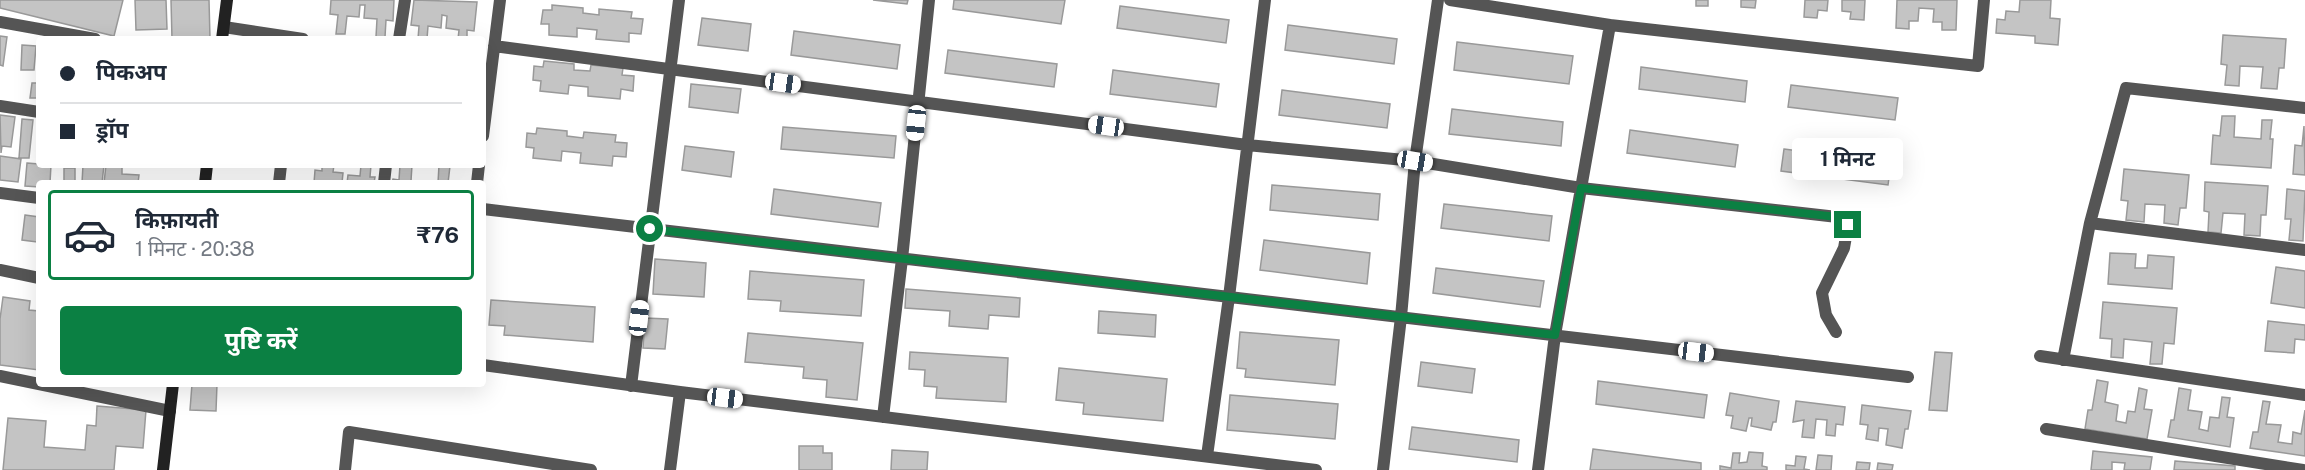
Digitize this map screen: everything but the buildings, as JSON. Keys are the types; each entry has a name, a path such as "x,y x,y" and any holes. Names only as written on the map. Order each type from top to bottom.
{"main road":[{"path":"223,33 227,0"},
{"path":"163,470 173,387"}],"street":[{"path":"399,36 405,0"},
{"path":"486,84 487,67 494,46 500,0"},
{"path":"631,386 679,0"},
{"path":"883,417 929,0"},
{"path":"1207,456 1265,0"},
{"path":"1383,470 1401,317 1415,161 1438,0"},
{"path":"1450,0 1610,25 1978,66 1984,0"},
{"path":"0,22 78,36"},
{"path":"1538,470 1555,335 1610,25"},
{"path":"223,33 263,36"},
{"path":"494,46 1247,145 1415,161 1581,188 1846,218 1848,225 1844,248 1822,293 1826,315 1836,332"},
{"path":"2063,360 2091,224 2126,88 2305,108"},
{"path":"0,106 36,112"},
{"path":"0,193 36,198"},
{"path":"486,209 1908,377"},
{"path":"2091,224 2305,250"},
{"path":"0,270 36,277"},
{"path":"2040,356 2305,395"},
{"path":"486,365 631,386 1316,470"},
{"path":"0,376 36,383"},
{"path":"53,387 170,411"},
{"path":"670,470 680,392"},
{"path":"2046,429 2303,470"},
{"path":"345,470 349,432 591,470"}],"route":[{"path":"650,229 1555,335 1581,188 1846,218 1848,225"}]}
